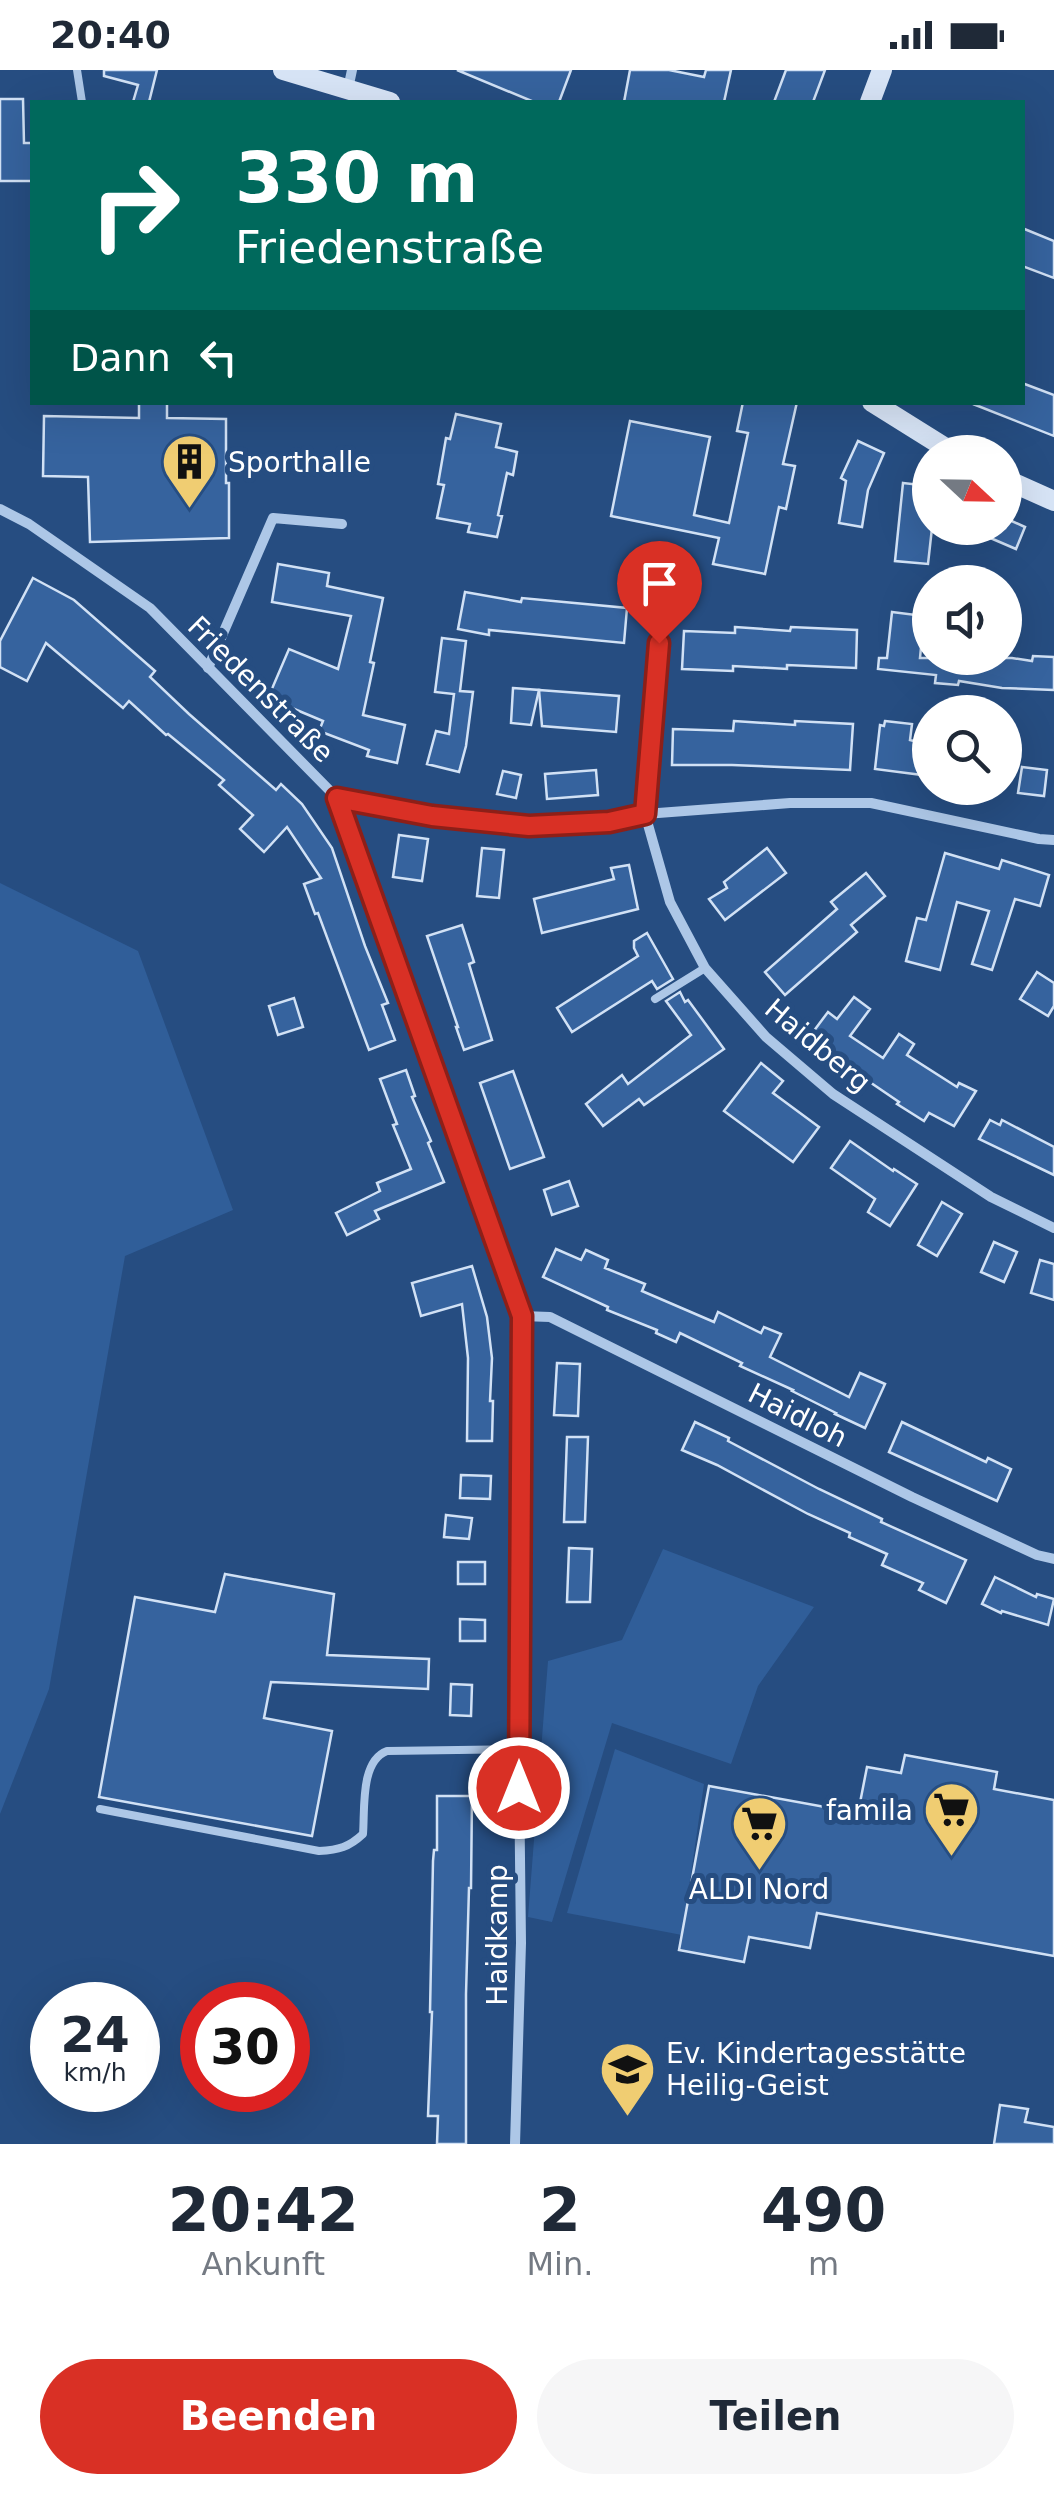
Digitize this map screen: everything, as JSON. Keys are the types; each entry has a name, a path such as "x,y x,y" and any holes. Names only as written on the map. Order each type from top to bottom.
{"main road":[{"path":"283,70 350,80 386,100"},
{"path":"871,100 882,70"},
{"path":"877,405 925,435"},
{"path":"1022,487 1054,502"}],"street":[{"name":"Friedenstraße","path":"0,509 29,524 150,608 337,798 432,816 529,826 609,822 645,814 790,803 871,803 1054,840"},
{"path":"208,668 273,518 342,524"},
{"path":"645,814 659,643"},
{"name":"Haidkamp","path":"337,798 522,1316 520,1943 515,2144"},
{"name":"Haidberg","path":"645,814 670,902 705,968 766,1037 833,1094 991,1197 1054,1228"},
{"name":"Haidloh","path":"522,1316 550,1317 912,1497 1037,1555 1054,1559"}],"lane":[{"path":"78,70 82,100"},
{"path":"655,998 705,968"},
{"path":"100,1809 319,1851 333,1850 350,1846 364,1834 368,1776 380,1753 519,1749"}],"shaded area":[{"path":"0,883 138,951 233,1210 125,1256 49,1689 0,1814"},
{"path":"663,1549 814,1607 758,1686 731,1764 612,1723 552,1922 528,1917 548,1661 622,1640"},
{"path":"615,1749 704,1784 682,1935 567,1913"}],"building":[{"path":"104,70 157,70 150,100 134,100 138,85 104,76"},
{"path":"457,70 571,70 560,100 529,100"},
{"path":"630,70 669,70 704,77 706,70 731,70 724,100 624,100"},
{"path":"786,70 825,70 814,100 775,100"},
{"path":"0,99 23,99 24,143 30,143 30,181 0,181"},
{"path":"1025,229 1054,241 1054,278 1025,267"},
{"path":"1025,384 1054,395 1054,436 976,405 1025,405"},
{"path":"139,405 167,405 167,418 226,419 229,538 90,542 88,477 43,476 44,416 139,418"},
{"path":"742,405 796,405 783,464 795,466 786,509 779,507 765,574 713,564 719,538 611,516 630,421 710,437 694,515 729,523 748,433 737,431"},
{"path":"456,414 501,424 496,447 517,452 513,475 507,473 497,537 468,532 470,524 437,518 444,485 438,484 446,438 450,439"},
{"path":"858,441 884,453 868,490 862,527 839,523 846,481 841,478"},
{"path":"903,483 912,484 912,545 930,545 928,564 895,561"},
{"path":"278,564 329,573 327,586 383,598 363,715 405,725 397,763 367,756 369,750 319,731 323,721 268,698 289,649 338,669 351,616 272,602"},
{"path":"33,578 74,600 155,671 150,677 189,714 276,790 281,784 302,804 332,848 388,1003 382,1005 395,1040 369,1050 304,884 321,878 287,827 264,852 240,829 253,815 219,785 224,780 129,701 123,708 46,643 27,681 0,667 0,641"},
{"path":"465,592 521,602 522,598 627,608 624,643 489,630 489,635 458,629"},
{"path":"892,612 912,614 912,673 878,669 879,658 887,658"},
{"path":"735,627 857,630 856,668 787,665 787,669 682,669 684,631 735,633"},
{"path":"442,638 466,641 460,691 473,692 459,772 427,764 436,731 449,734 454,694 435,692"},
{"path":"1054,657 1054,690 959,681 958,685 935,683 936,675 1022,675 1022,660"},
{"path":"513,688 539,690 531,725 511,723"},
{"path":"539,690 619,696 616,732 542,726"},
{"path":"734,721 853,724 850,770 672,765 673,729 733,731"},
{"path":"885,721 912,724 912,774 875,769 880,725 884,726"},
{"path":"1022,767 1047,770 1044,796 1022,793"},
{"path":"596,770 598,795 547,799 545,774"},
{"path":"503,771 521,775 516,798 497,794"},
{"path":"399,835 428,839 422,881 393,877"},
{"path":"482,848 504,850 499,898 477,896"},
{"path":"767,848 786,873 725,920 709,899 727,888 724,882"},
{"path":"945,853 999,869 1002,860 1049,875 1040,906 1015,899 992,970 972,964 989,911 957,902 940,970 906,961 917,918 926,920"},
{"path":"629,865 638,909 542,933 534,899 614,879 611,868"},
{"path":"866,873 885,896 851,925 857,932 785,995 765,972 837,909 831,902"},
{"path":"462,925 474,962 469,964 492,1040 464,1050 427,936"},
{"path":"647,933 673,979 657,989 652,981 572,1032 557,1008 638,956 634,941"},
{"path":"1037,972 1054,983 1054,1006 1048,1016 1020,999"},
{"path":"680,992 724,1049 644,1105 639,1099 603,1126 586,1104 622,1075 628,1084 691,1035 666,1001"},
{"path":"854,997 870,1009 850,1036 883,1058 899,1034 914,1044 907,1055 957,1087 959,1083 976,1091 954,1126 929,1113 924,1121 810,1036 828,1012 837,1019"},
{"path":"294,998 303,1027 278,1035 269,1006"},
{"path":"761,1063 783,1081 773,1093 819,1127 793,1162 724,1111"},
{"path":"406,1070 444,1182 375,1211 379,1219 347,1235 336,1213 380,1191 377,1183 411,1169 380,1079"},
{"path":"513,1071 544,1157 510,1169 480,1083"},
{"path":"990,1120 1000,1125 1002,1120 1054,1147 1054,1175 979,1139"},
{"path":"850,1141 917,1184 890,1226 868,1212 875,1199 831,1168"},
{"path":"569,1181 578,1206 552,1215 544,1190"},
{"path":"942,1202 962,1214 937,1256 918,1245"},
{"path":"994,1242 1017,1252 1004,1282 981,1272"},
{"path":"556,1249 581,1260 586,1250 608,1260 605,1268 645,1284 642,1291 714,1322 718,1312 761,1333 764,1327 781,1334 770,1357 849,1397 860,1373 885,1384 865,1428 680,1333 676,1342 543,1277"},
{"path":"1040,1260 1054,1264 1054,1300 1031,1293"},
{"path":"472,1266 487,1317 492,1358 492,1441 467,1441 468,1358 462,1304 421,1316 412,1283"},
{"path":"557,1363 580,1364 578,1416 554,1415"},
{"path":"695,1422 882,1519 881,1522 966,1560 946,1603 919,1590 923,1583 882,1565 887,1554 682,1450"},
{"path":"902,1422 986,1462 988,1458 1011,1469 997,1501 889,1452"},
{"path":"567,1437 588,1437 585,1522 564,1522"},
{"path":"461,1475 491,1476 490,1499 460,1498"},
{"path":"446,1515 472,1518 469,1539 444,1537"},
{"path":"569,1548 592,1549 590,1602 567,1602"},
{"path":"458,1562 485,1562 485,1584 458,1584"},
{"path":"225,1574 334,1594 327,1655 429,1659 428,1689 271,1682 264,1718 332,1731 312,1836 99,1797 135,1597 215,1612"},
{"path":"995,1577 1036,1597 1037,1594 1054,1599 1048,1625 982,1604"},
{"path":"460,1619 485,1620 485,1641 460,1641"},
{"path":"451,1684 472,1685 471,1716 450,1715"},
{"path":"905,1755 997,1772 994,1789 1054,1800 1054,1956 817,1913 810,1948 749,1937 744,1962 679,1950 709,1786 858,1813 867,1767 901,1773"},
{"path":"437,1796 472,1796 466,2144 437,2144 438,2116 428,2116"},
{"path":"1000,2105 1028,2109 1025,2122 1054,2127 1054,2144 994,2144"}],"place":[{"name":"Sporthalle","path":"189,511"},
{"name":"famila","path":"952,1859"},
{"name":"ALDI Nord","path":"759,1872"},
{"name":"Ev. Kindertagesstätte Heilig-Geist","path":"627,2118"}],"route":[{"path":"519,1788 522,1316 337,798 432,816 529,826 609,822 645,814 659,643"}]}
